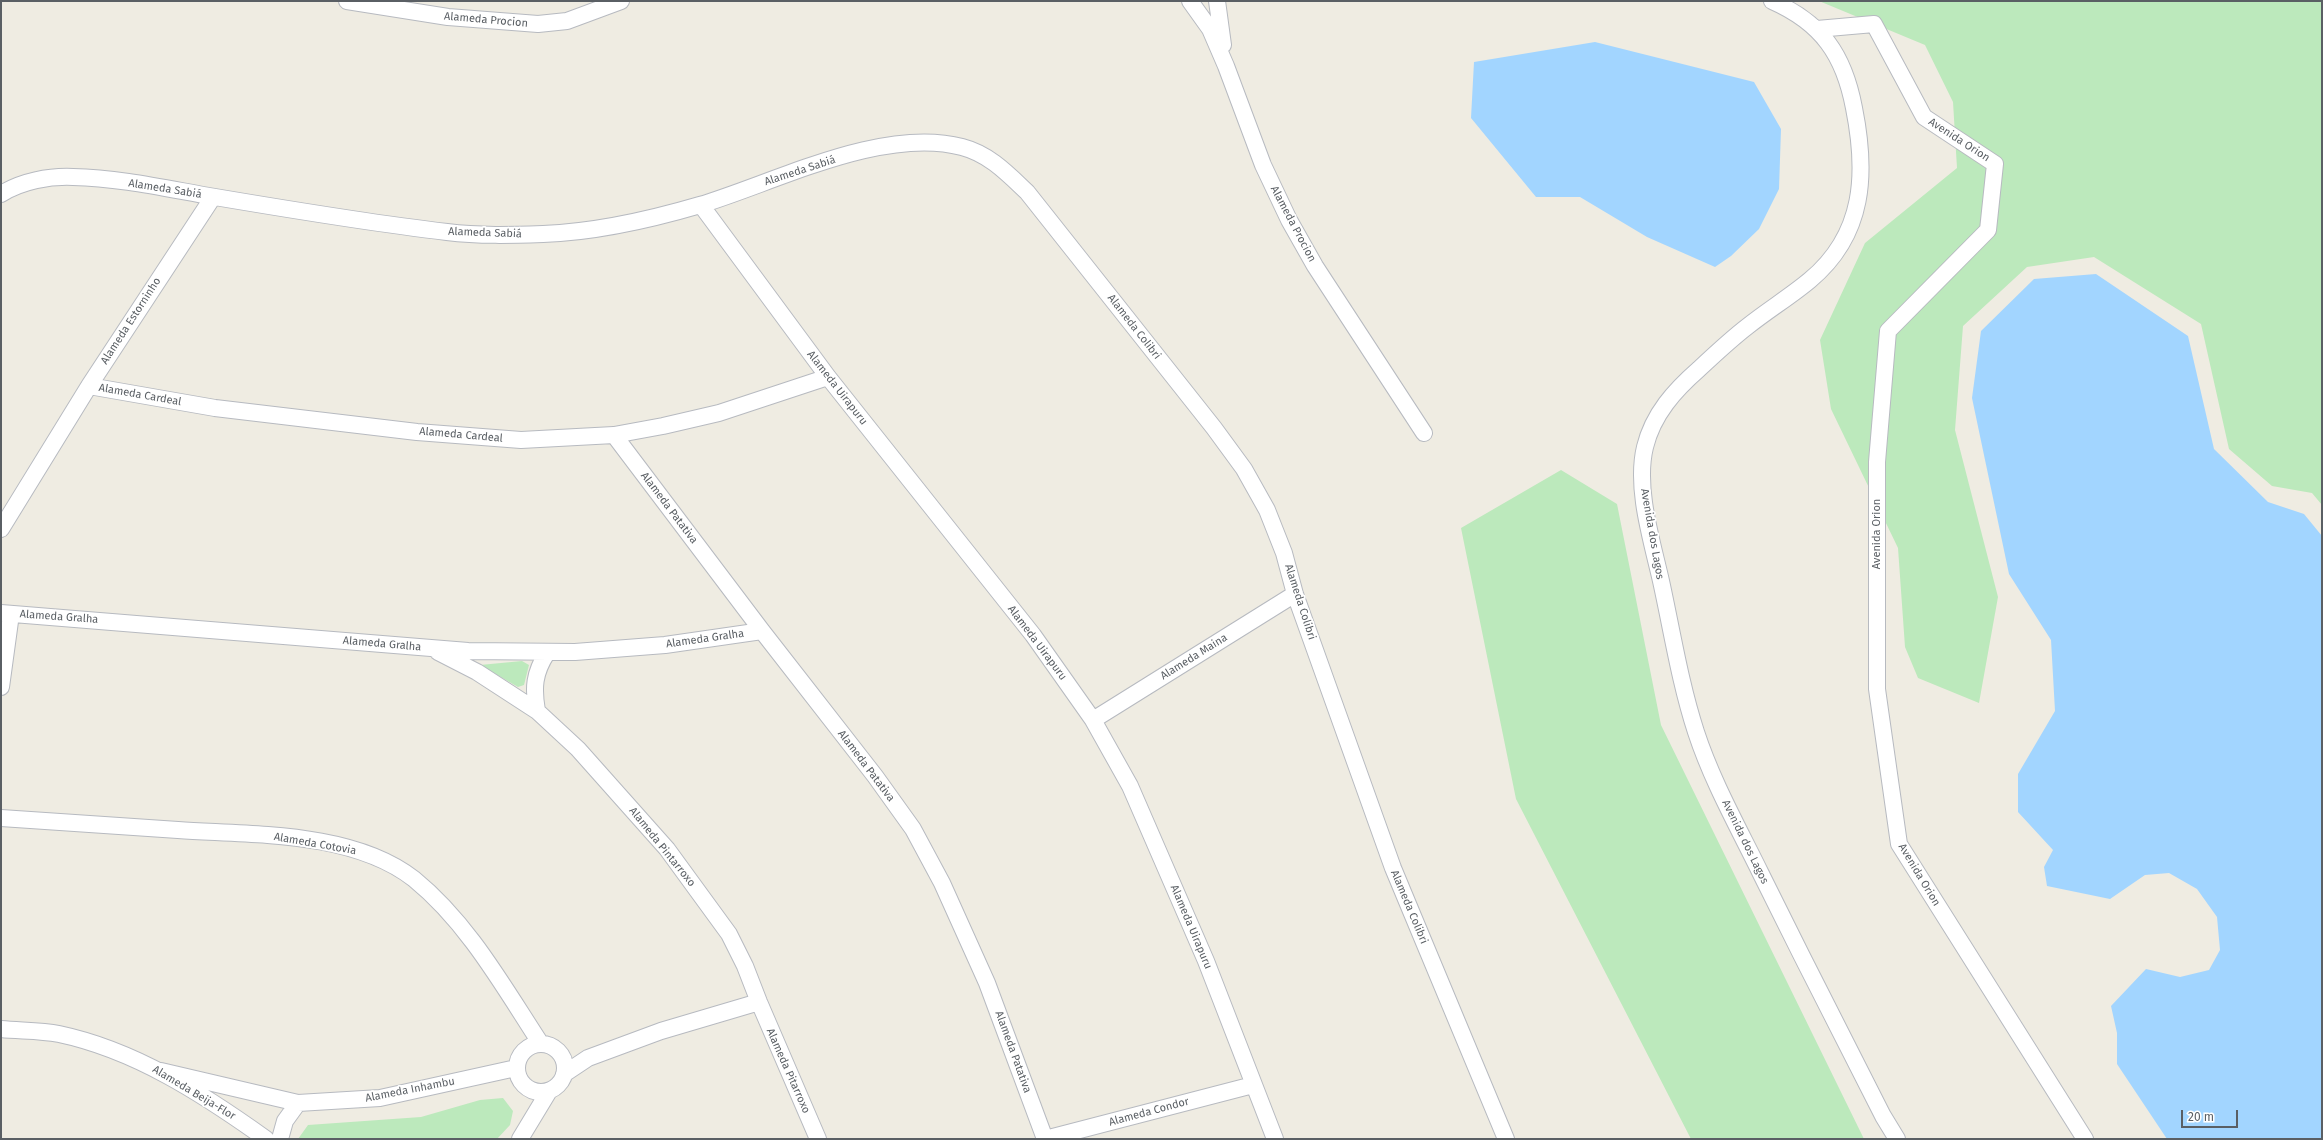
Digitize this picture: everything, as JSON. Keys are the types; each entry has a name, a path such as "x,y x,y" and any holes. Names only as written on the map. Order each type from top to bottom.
{"street":[{"name":"Alameda Procion","path":"347,1 448,17 538,24 567,21 621,1"},
{"name":"Alameda Procion","path":"1190,1 1210,29 1226,66 1263,165 1289,220 1315,266 1424,433"},
{"path":"1217,1 1226,66"},
{"name":"Avenida dos Lagos","path":"1772,1 1789,8 1818,29 1837,54 1849,83 1855,113 1862,168 1856,211 1848,234 1836,254 1811,279 1745,327 1672,393 1655,421 1645,446 1642,477 1648,524 1679,669 1696,733 1720,790 1777,908 1896,1139"},
{"name":"Avenida Orion","path":"1818,29 1874,24 1924,117 1996,164 1988,230 1888,331 1877,462 1877,689 1899,844 2085,1139"},
{"name":"Alameda Sabiá","path":"1,194 9,189 42,178 72,177 147,184 213,197 449,233 519,235 580,233 634,222 701,205 830,160 886,146 928,142 963,147"},
{"name":"Alameda Colibri","path":"963,147 996,162 1027,192 1214,428 1244,469 1267,510 1284,553 1295,594 1393,868 1506,1139"},
{"name":"Alameda Estorninho","path":"1,529 89,386 213,197"},
{"name":"Alameda Uirapuru","path":"701,205 828,377 1033,635 1094,720 1130,786 1206,961 1275,1139"},
{"name":"Alameda Cardeal","path":"89,386 215,408 417,432 521,440 614,435 719,413 828,377"},
{"name":"Alameda Patativa","path":"614,435 762,631 875,776 913,829 942,882 988,983 1045,1139"},
{"name":"Alameda Maina","path":"1094,720 1295,594"},
{"path":"1,687 6,613"},
{"name":"Alameda Gralha","path":"6,613 468,651 547,653 665,645 762,631"},
{"name":"Alameda Pintarroxo","path":"431,648 477,672 537,711 578,749 667,850 729,934 745,966 759,1002"},
{"path":"537,711 534,690 535,679 538,666 547,653"},
{"name":"Alameda Cotovia","path":"1,818 284,837 340,846 368,854 393,865 413,879 445,909 484,955 541,1044"},
{"path":"520,1139 549,1091 556,1087 564,1074 588,1058 661,1030 759,1002"},
{"name":"Alameda Pitarroxo","path":"759,1002 818,1139"},
{"name":"Alameda Beija-Flor","path":"1,1030 58,1033 102,1046 161,1071 231,1114 266,1139"},
{"path":"549,1091 534,1091 527,1088 518,1076 516,1068 521,1054 527,1048 541,1044 554,1048 560,1053 564,1060 564,1074"},
{"name":"Alameda Inhambu","path":"161,1071 298,1103 380,1098 516,1068"},
{"name":"Alameda Condor","path":"1045,1139 1254,1085"},
{"path":"280,1139 285,1121 298,1103"}],"green space":[{"path":"1819,1 2322,1 2322,505 2312,493 2272,486 2229,449 2201,324 2094,257 2027,267 1963,326 1955,430 1998,597 1979,703 1918,678 1905,647 1898,548 1831,409 1820,340 1865,243 1957,168 1953,102 1925,45"},
{"path":"1561,470 1617,504 1661,725 1864,1139 1691,1139 1516,799 1461,528"},
{"path":"522,661 529,665 524,685 518,687 480,665"},
{"path":"503,1098 513,1111 510,1125 497,1139 298,1139 308,1125 421,1117 480,1100"}],"water":[{"path":"1595,42 1754,82 1781,129 1779,189 1759,229 1731,256 1715,267 1647,237 1580,197 1536,197 1471,118 1474,62"},
{"path":"2096,274 2188,336 2214,449 2268,502 2304,514 2322,536 2322,1139 2167,1139 2117,1064 2117,1033 2111,1006 2146,969 2180,977 2209,970 2220,950 2217,917 2197,889 2169,873 2145,875 2110,899 2047,886 2044,867 2053,850 2018,812 2018,774 2055,711 2051,640 2009,574 1972,398 1981,331 2034,279"}]}
